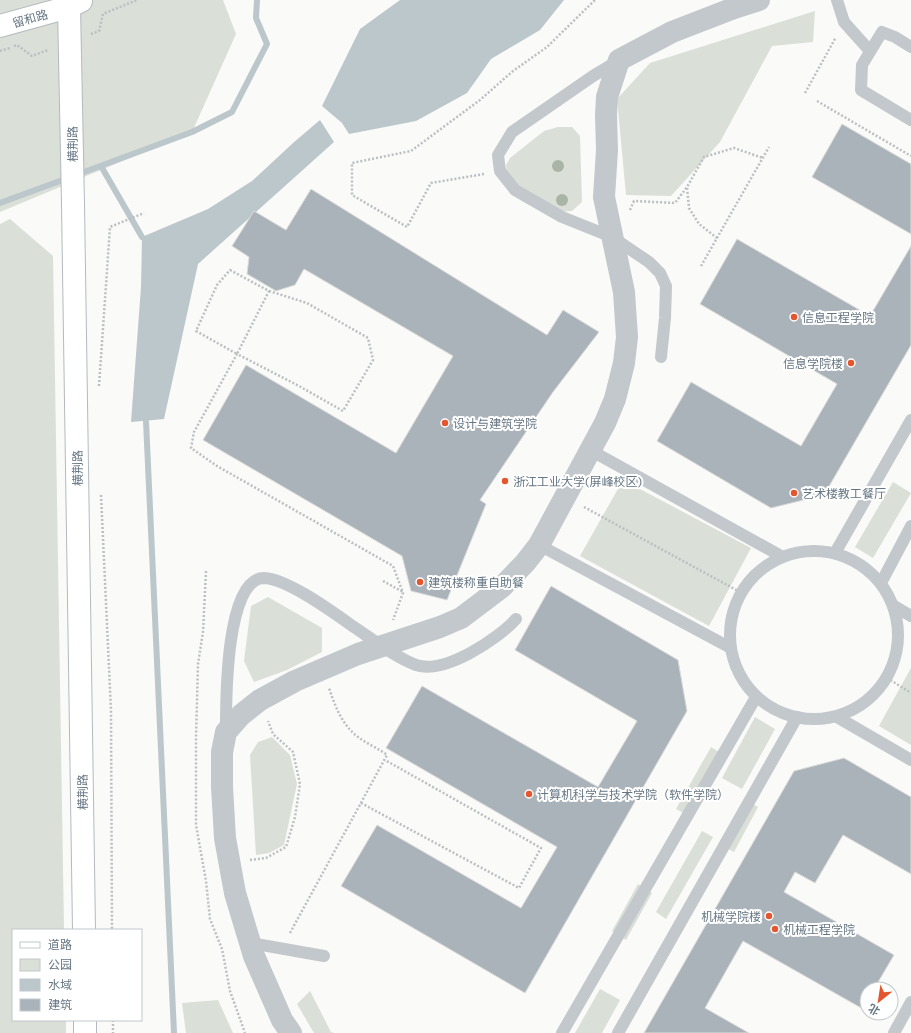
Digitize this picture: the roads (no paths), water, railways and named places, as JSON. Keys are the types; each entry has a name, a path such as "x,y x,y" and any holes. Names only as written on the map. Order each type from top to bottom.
{"street":[{"path":"291,1033 282,1020 254,956 235,893 225,838 222,787 222,752 226,732 240,715 260,700 295,681 358,654 440,628 461,618 502,587 526,563 539,545 605,423 615,399 624,362 627,336 624,292 604,197 607,150 607,97 619,60 672,32 759,0"},
{"name":"留和路","path":"0,26 76,3"},
{"name":"横荆路","path":"76,3 72,133 84,929"},
{"path":"85,1021 85,1033"}],"lane":[{"path":"837,0 844,22 870,51"},
{"path":"911,47 895,37 882,32 862,65 861,90 911,120"},
{"path":"619,60 593,76 512,132 498,155 500,171 515,190 562,217 612,238 649,262 660,273 666,286 666,318 662,357"},
{"path":"835,553 911,420"},
{"path":"590,450 781,556"},
{"path":"881,583 911,526"},
{"path":"539,545 730,647"},
{"path":"808,550 835,553 860,564 881,583 894,606 899,633 895,660 883,684 863,705 837,717 808,720 780,713 756,697 738,674 730,647 730,618 740,592 758,571 781,556 808,550"},
{"path":"226,732 228,674 235,615 245,592 253,582 264,578 281,583 306,595 382,646 416,666 432,666 455,660 491,641 509,627 516,619"},
{"path":"894,606 911,616"},
{"path":"562,1033 756,697"},
{"path":"618,1033 797,717"},
{"path":"837,717 911,760"},
{"path":"250,943 324,956"},
{"path":"894,1033 911,1002"}],"water":[{"path":"400,0 564,0 540,30 491,59 467,93 416,121 349,134 342,123 322,106 360,29"},
{"path":"320,120 334,142 198,264 164,419 131,422 141,287 142,237 208,209 252,181"}],"waterway":[{"path":"76,175 192,132 232,112 267,44 256,18 257,0"},
{"path":"101,166 142,237"},
{"path":"0,203 68,178"},
{"path":"146,421 174,1033"}],"place":[{"name":"信息工程学院","path":"794,317"},
{"name":"信息学院楼","path":"851,363"},
{"name":"设计与建筑学院","path":"445,423"},
{"name":"浙江工业大学(屏峰校区)","path":"505,481"},
{"name":"艺术楼教工餐厅","path":"794,493"},
{"name":"建筑楼称重自助餐","path":"420,582"},
{"name":"计算机科学与技术学院（软件学院）","path":"529,794"},
{"name":"机械学院楼","path":"769,916"},
{"name":"机械工程学院","path":"775,929"}]}
